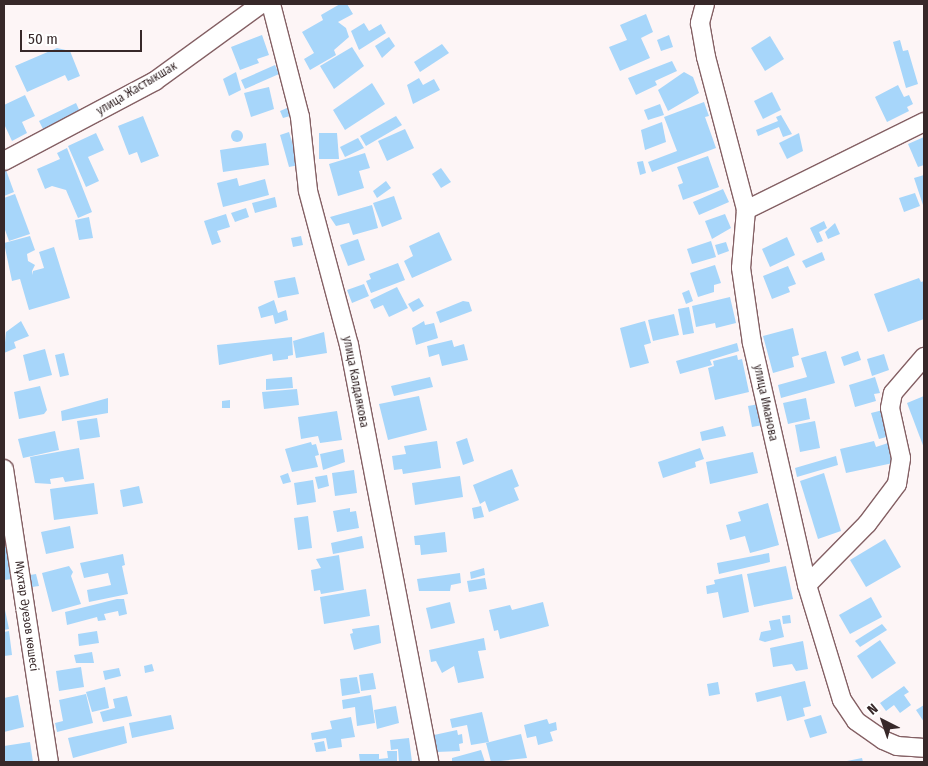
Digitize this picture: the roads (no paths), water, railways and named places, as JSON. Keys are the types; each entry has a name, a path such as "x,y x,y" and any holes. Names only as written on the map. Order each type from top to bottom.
{"street":[{"name":"улица Жастыкшак","path":"4,161 155,81 261,4"},
{"name":"улица Калдаякова","path":"271,4 300,118 310,200 349,345 429,762"},
{"name":"улица Иманова","path":"705,4 700,23 706,57 746,210 741,268 752,343 807,585 842,700 856,721 868,732 897,746 924,748"},
{"path":"746,210 924,122"},
{"path":"807,585 867,524 897,484 901,458 890,408 893,393 924,357"},
{"name":"Мұхтар Әуезов көшесі","path":"4,469 49,762"}]}
